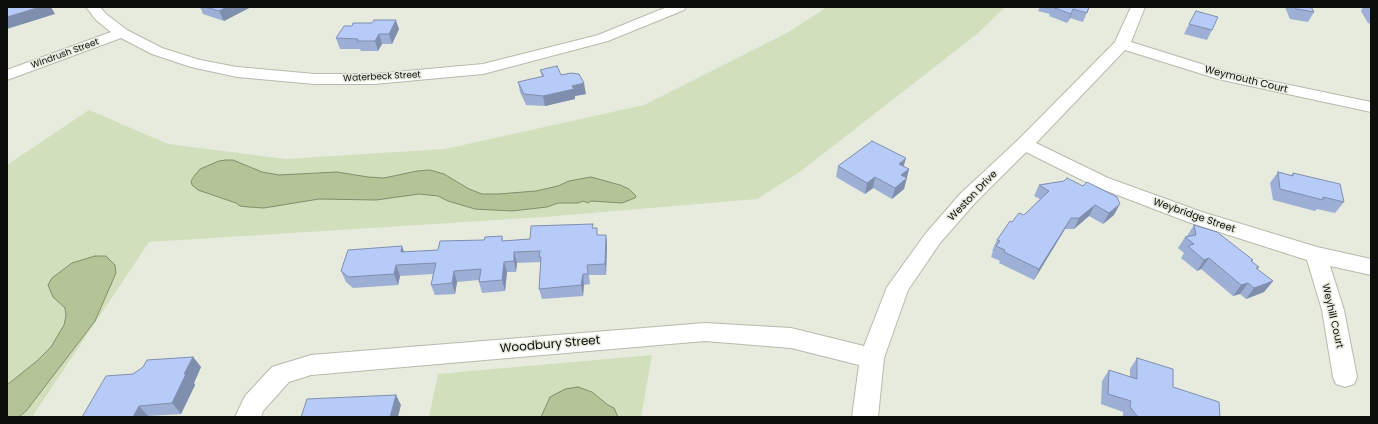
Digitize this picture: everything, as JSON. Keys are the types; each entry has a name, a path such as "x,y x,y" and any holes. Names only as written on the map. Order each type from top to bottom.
{"street":[{"name":"Waterbeck Street","path":"93,7 101,17 122,33 157,51 197,64 237,72 315,79 374,79 483,69 603,38 679,7"},
{"name":"Weston Drive","path":"865,417 872,358 898,287 933,238 966,201 1122,44 1138,7"},
{"name":"Windrush Street","path":"7,75 122,33"},
{"name":"Weymouth Court","path":"1122,44 1224,76 1371,107"},
{"name":"Weybridge Street","path":"1024,144 1101,182 1195,218 1316,255 1371,267"},
{"name":"Weyhill Court","path":"1316,255 1333,310 1346,377"},
{"name":"Woodbury Street","path":"248,417 254,404 281,374 310,365 706,332 791,338 872,358"}],"shaded area":[{"path":"827,7 1005,7 977,34 801,171 757,199 544,217 149,242 32,417 7,417 7,165 89,110 168,144 286,159 445,149 644,105 787,33"},
{"path":"233,160 262,172 279,175 337,172 384,178 417,171 430,170 444,174 469,189 482,194 536,191 558,186 569,181 591,177 620,185 629,189 636,196 635,198 622,203 591,201 588,203 583,201 578,203 558,203 547,207 512,211 475,209 448,201 438,196 419,194 376,200 319,199 264,208 249,207 240,206 236,203 198,190 192,185 191,181 200,169 219,161"},
{"path":"95,256 106,256 115,265 116,273 95,321 27,410 19,417 7,417 7,385 38,360 51,347 64,325 66,316 65,308 53,297 48,285 52,278 72,263"},
{"path":"652,355 641,417 429,417 438,374"},
{"path":"578,387 592,392 614,408 618,417 541,417 550,397 565,389"}],"building":[{"path":"7,7 40,7 7,17"},
{"path":"206,7 227,7 219,11"},
{"path":"1052,7 1089,7 1087,13 1073,9 1071,14"},
{"path":"1295,7 1311,7 1314,12 1296,9"},
{"path":"1196,11 1218,17 1212,30 1189,24"},
{"path":"374,20 396,20 389,34 379,34 375,41 357,41 358,39 336,38 344,26 352,26 353,23 372,23"},
{"path":"557,66 561,75 571,73 579,74 584,83 572,86 574,89 543,96 524,94 518,82 544,76 540,70"},
{"path":"872,141 906,158 899,164 909,169 901,175 907,178 895,188 875,177 867,183 838,166"},
{"path":"1278,172 1293,176 1293,173 1340,184 1344,202 1323,197 1323,200 1280,189"},
{"path":"1067,178 1083,186 1087,182 1117,197 1120,204 1109,213 1095,205 1079,218 1071,218 1039,269 1004,252 1005,250 996,246 1000,241 997,240 1010,221 1012,222 1019,213 1024,215 1049,191 1039,185 1064,181"},
{"path":"593,224 592,228 597,228 597,235 606,235 605,264 587,265 588,274 583,274 581,285 539,289 540,251 514,252 514,261 504,262 502,280 479,282 481,269 454,271 452,283 431,285 436,263 396,265 394,274 348,277 341,271 348,250 402,246 401,252 438,250 440,241 484,240 485,237 502,236 502,241 530,239 531,226"},
{"path":"1194,225 1217,232 1253,260 1251,261 1259,267 1256,268 1273,281 1254,288 1248,283 1241,285 1209,258 1204,260 1188,246 1194,244 1185,237 1196,235"},
{"path":"193,357 172,403 139,406 133,417 82,417 106,376 133,374 143,367 147,360"},
{"path":"1137,358 1173,369 1173,387 1219,402 1220,417 1137,416 1130,407 1131,401 1108,394 1109,370 1137,379"},
{"path":"396,395 390,417 301,417 307,399"}]}
